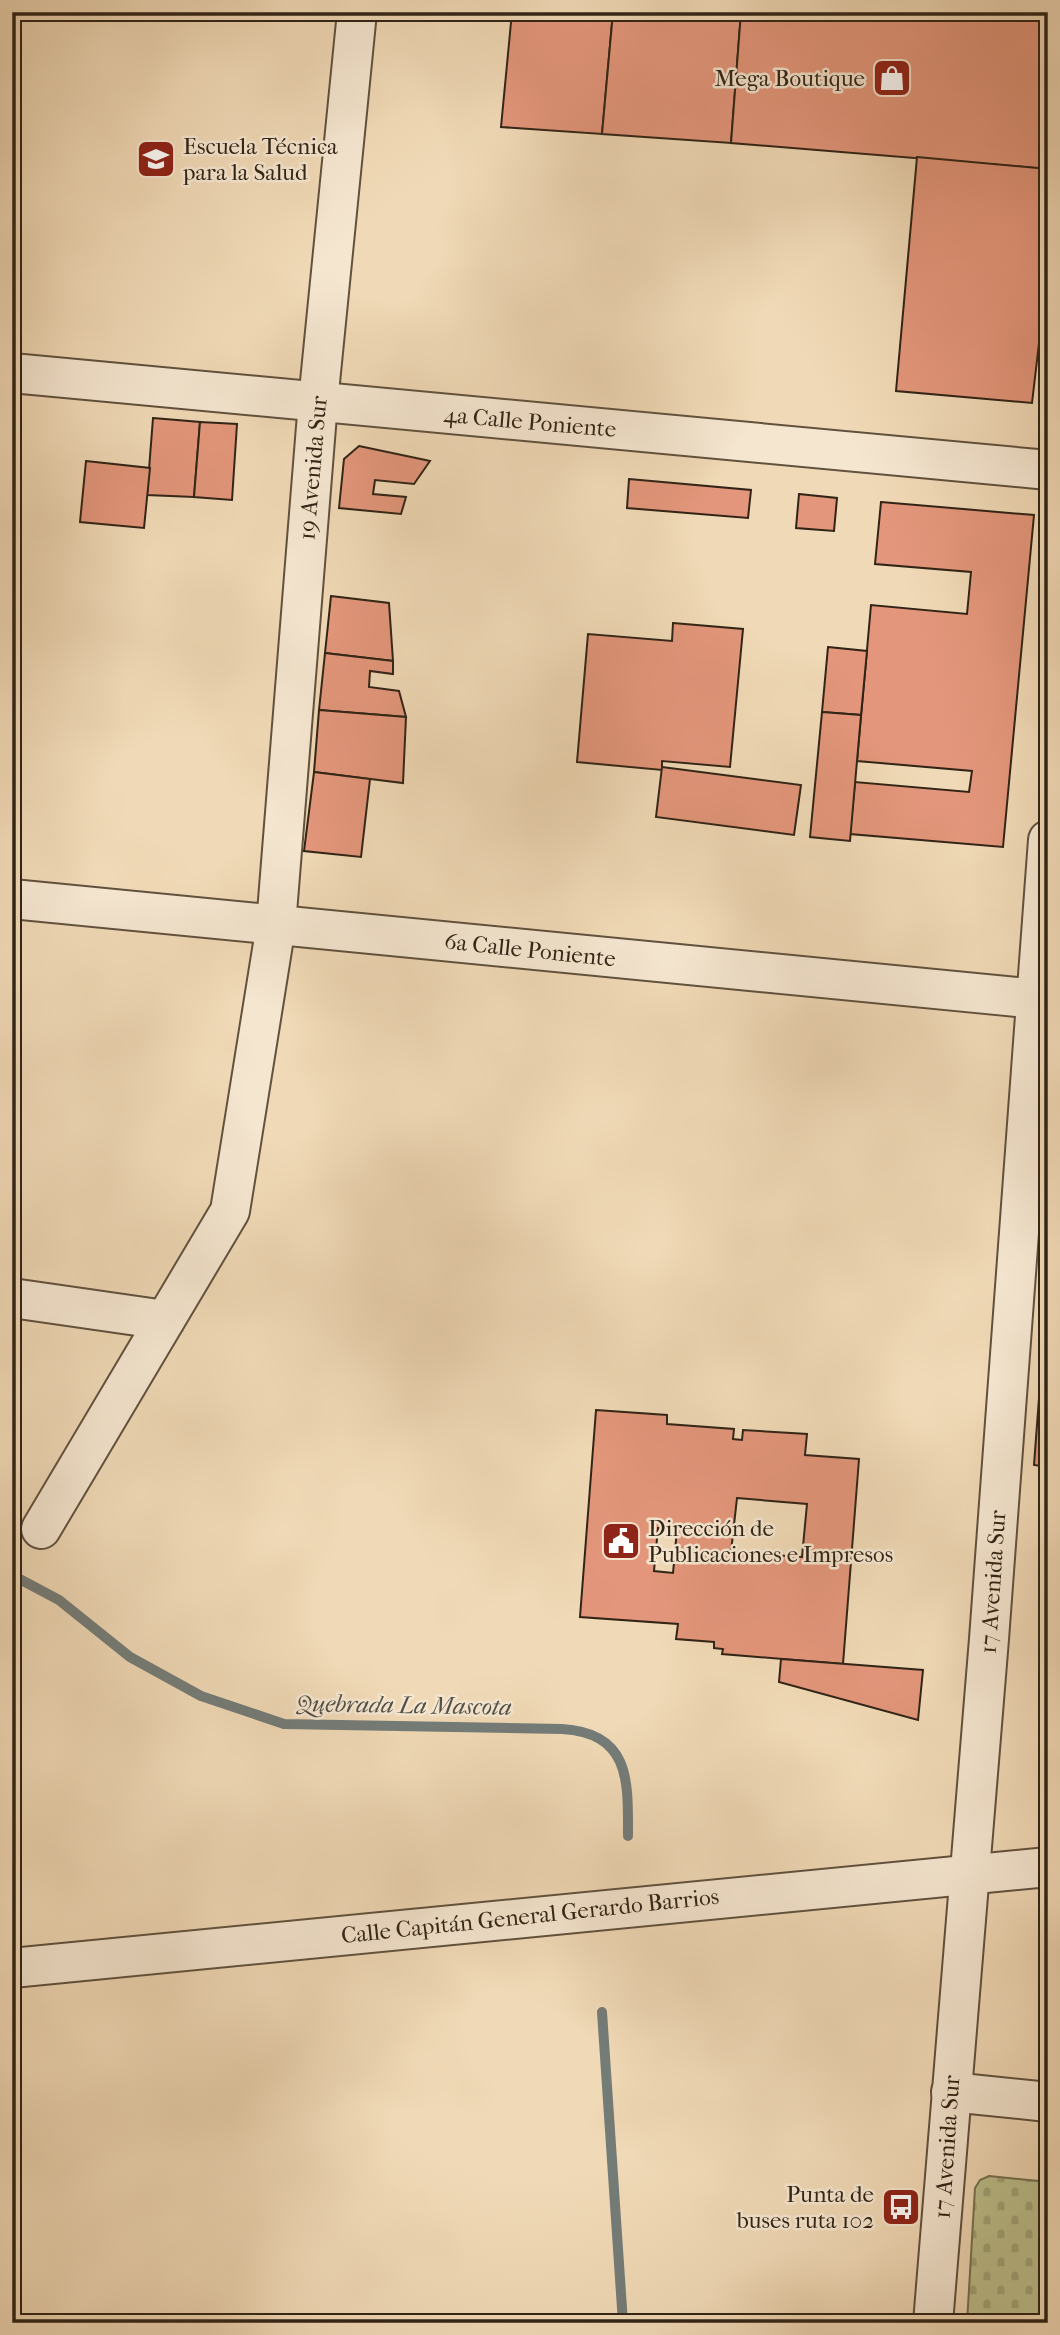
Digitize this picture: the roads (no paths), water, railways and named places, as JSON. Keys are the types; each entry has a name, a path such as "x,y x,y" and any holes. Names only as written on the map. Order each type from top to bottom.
{"street":[{"name":"19 Avenida Sur","path":"41,1529 230,1211 276,925 318,402 357,12"},
{"name":"4a Calle Poniente","path":"12,373 1048,470"},
{"name":"17 Avenida Sur","path":"933,2323 1041,999 1048,840"},
{"name":"6a Calle Poniente","path":"12,899 1041,999"},
{"path":"12,1298 165,1321"},
{"name":"Calle Capitán General Gerardo Barrios","path":"12,1968 970,1872 1048,1867"},
{"path":"951,2092 1048,2102"}],"waterway":[{"name":"Quebrada La Mascota","path":"12,1575 59,1600 130,1657 201,1696 284,1724 562,1729 585,1733 601,1740 613,1750 621,1764 627,1797 628,1836"},
{"name":"Quebrada La Mascota","path":"602,2012 623,2323"}],"place":[{"name":"Mega Boutique","path":"892,78"},
{"name":"Escuela Técnica para la Salud","path":"156,159"},
{"name":"Dirección de Publicaciones e Impresos","path":"621,1541"},
{"name":"Punta de buses ruta 102","path":"901,2207"}]}
